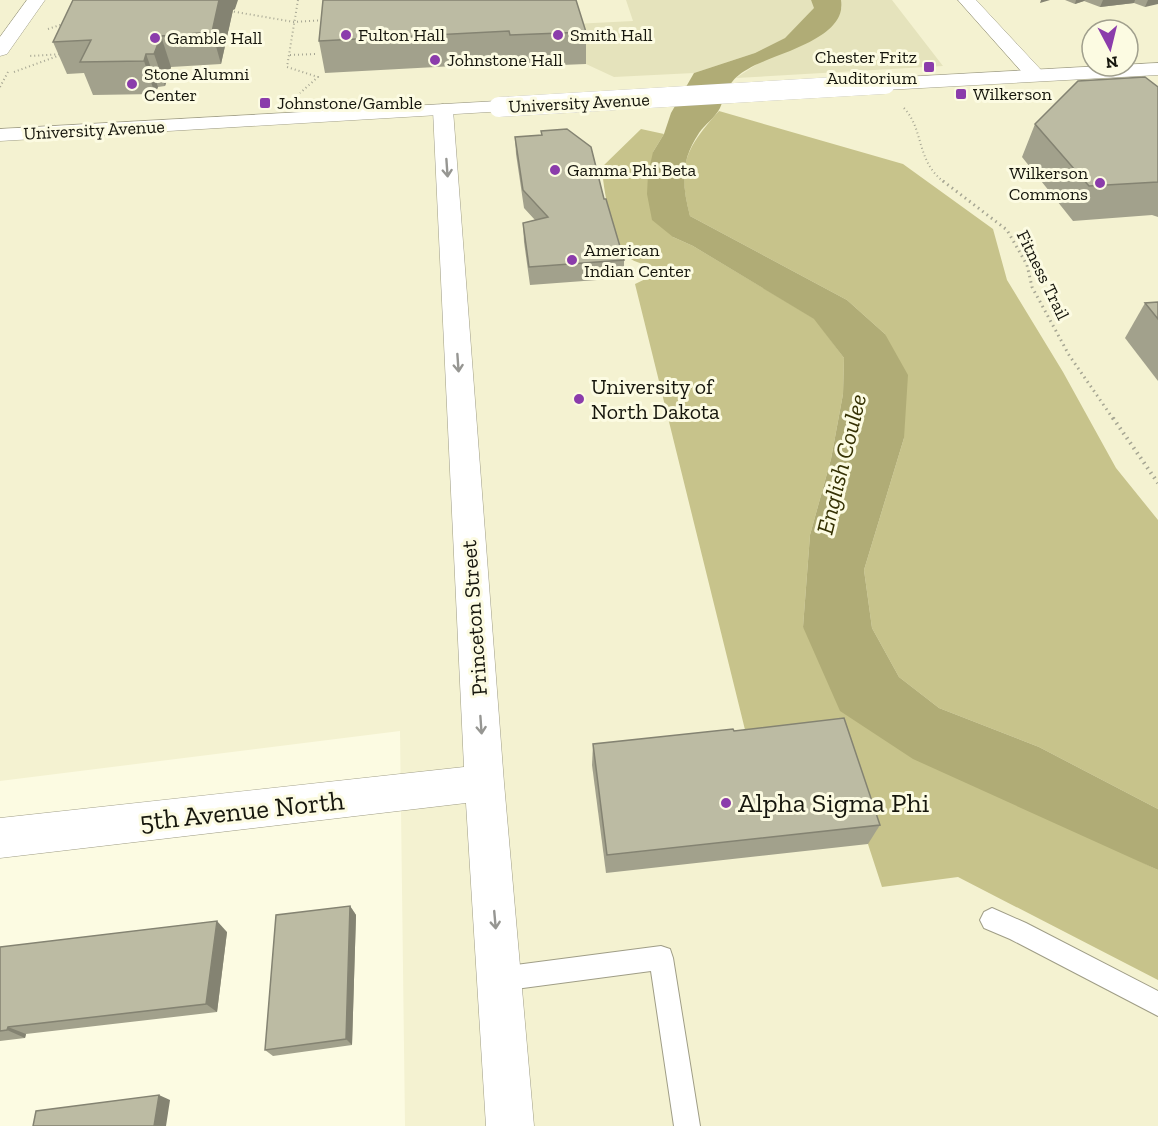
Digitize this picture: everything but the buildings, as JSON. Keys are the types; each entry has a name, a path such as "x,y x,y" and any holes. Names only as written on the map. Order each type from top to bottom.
{"street":[{"path":"0,50 36,0"},
{"path":"967,0 1036,76"},
{"name":"University Avenue","path":"0,135 1158,69"},
{"name":"Princeton Street","path":"443,110 484,783 510,1126"},
{"name":"5th Avenue North","path":"0,838 484,783"}],"lane":[{"path":"992,920 1018,931 1158,1004"},
{"path":"500,979 661,958 687,1126"}],"path":[{"path":"298,0 290,55 286,67 318,77 299,94"},
{"path":"230,11 294,22 330,20"},
{"path":"41,32 70,22"},
{"path":"18,57 70,53"},
{"path":"7,74 63,54"},
{"path":"290,55 316,54"},
{"path":"0,87 13,66"},
{"name":"Fitness Trail","path":"898,108 907,108 912,117 921,151 935,175 1007,230 1027,265 1032,287 1069,355 1158,483"}],"shaded area":[{"name":"University of North Dakota","path":"0,0 1158,0 1158,1126 405,1126 400,731 0,781"},
{"path":"626,0 811,0 815,8 785,38 755,53 694,73 614,77 586,64 574,24 633,21"},
{"path":"841,0 892,0 943,66 736,78 842,8"},
{"path":"719,111 903,164 993,229 1007,280 1063,372 1116,468 1158,520 1158,809 1039,747 939,708 899,677 872,628 864,570 904,438 885,334 847,300 690,216 684,183 687,159 698,136"},
{"path":"641,129 664,134 653,152 673,237 693,246 815,319 844,358 843,394 831,459 810,535 803,627 1117,850 1158,870 1158,980 958,877 882,887 834,740 750,750 635,284 658,273 658,268 634,261 625,253 614,231 604,189 602,167"}],"water":[{"name":"English Coulee","path":"811,0 841,0 840,14 833,26 806,44 759,63 736,77 718,112 701,130 693,143 688,153 684,173 685,194 690,216 847,300 885,334 908,375 904,438 864,570 872,628 899,677 939,708 1039,747 1158,809 1158,870 913,759 840,711 803,627 810,535 831,459 843,394 844,358 814,319 693,246 673,237 652,220 647,194 648,174 653,152 664,134 671,113 694,73 755,53 785,38 814,8"}],"place":[{"name":"Fulton Hall","path":"346,35"},
{"name":"Smith Hall","path":"558,35"},
{"name":"Gamble Hall","path":"155,38"},
{"name":"Johnstone Hall","path":"435,60"},
{"name":"Chester Fritz Auditorium","path":"929,67"},
{"name":"Stone Alumni Center","path":"132,84"},
{"name":"Wilkerson","path":"961,94"},
{"name":"Johnstone/Gamble","path":"265,103"},
{"name":"Gamma Phi Beta","path":"555,170"},
{"name":"Wilkerson Commons","path":"1100,183"},
{"name":"American Indian Center","path":"572,260"},
{"name":"University of North Dakota","path":"579,399"},
{"name":"Alpha Sigma Phi","path":"726,803"}]}
